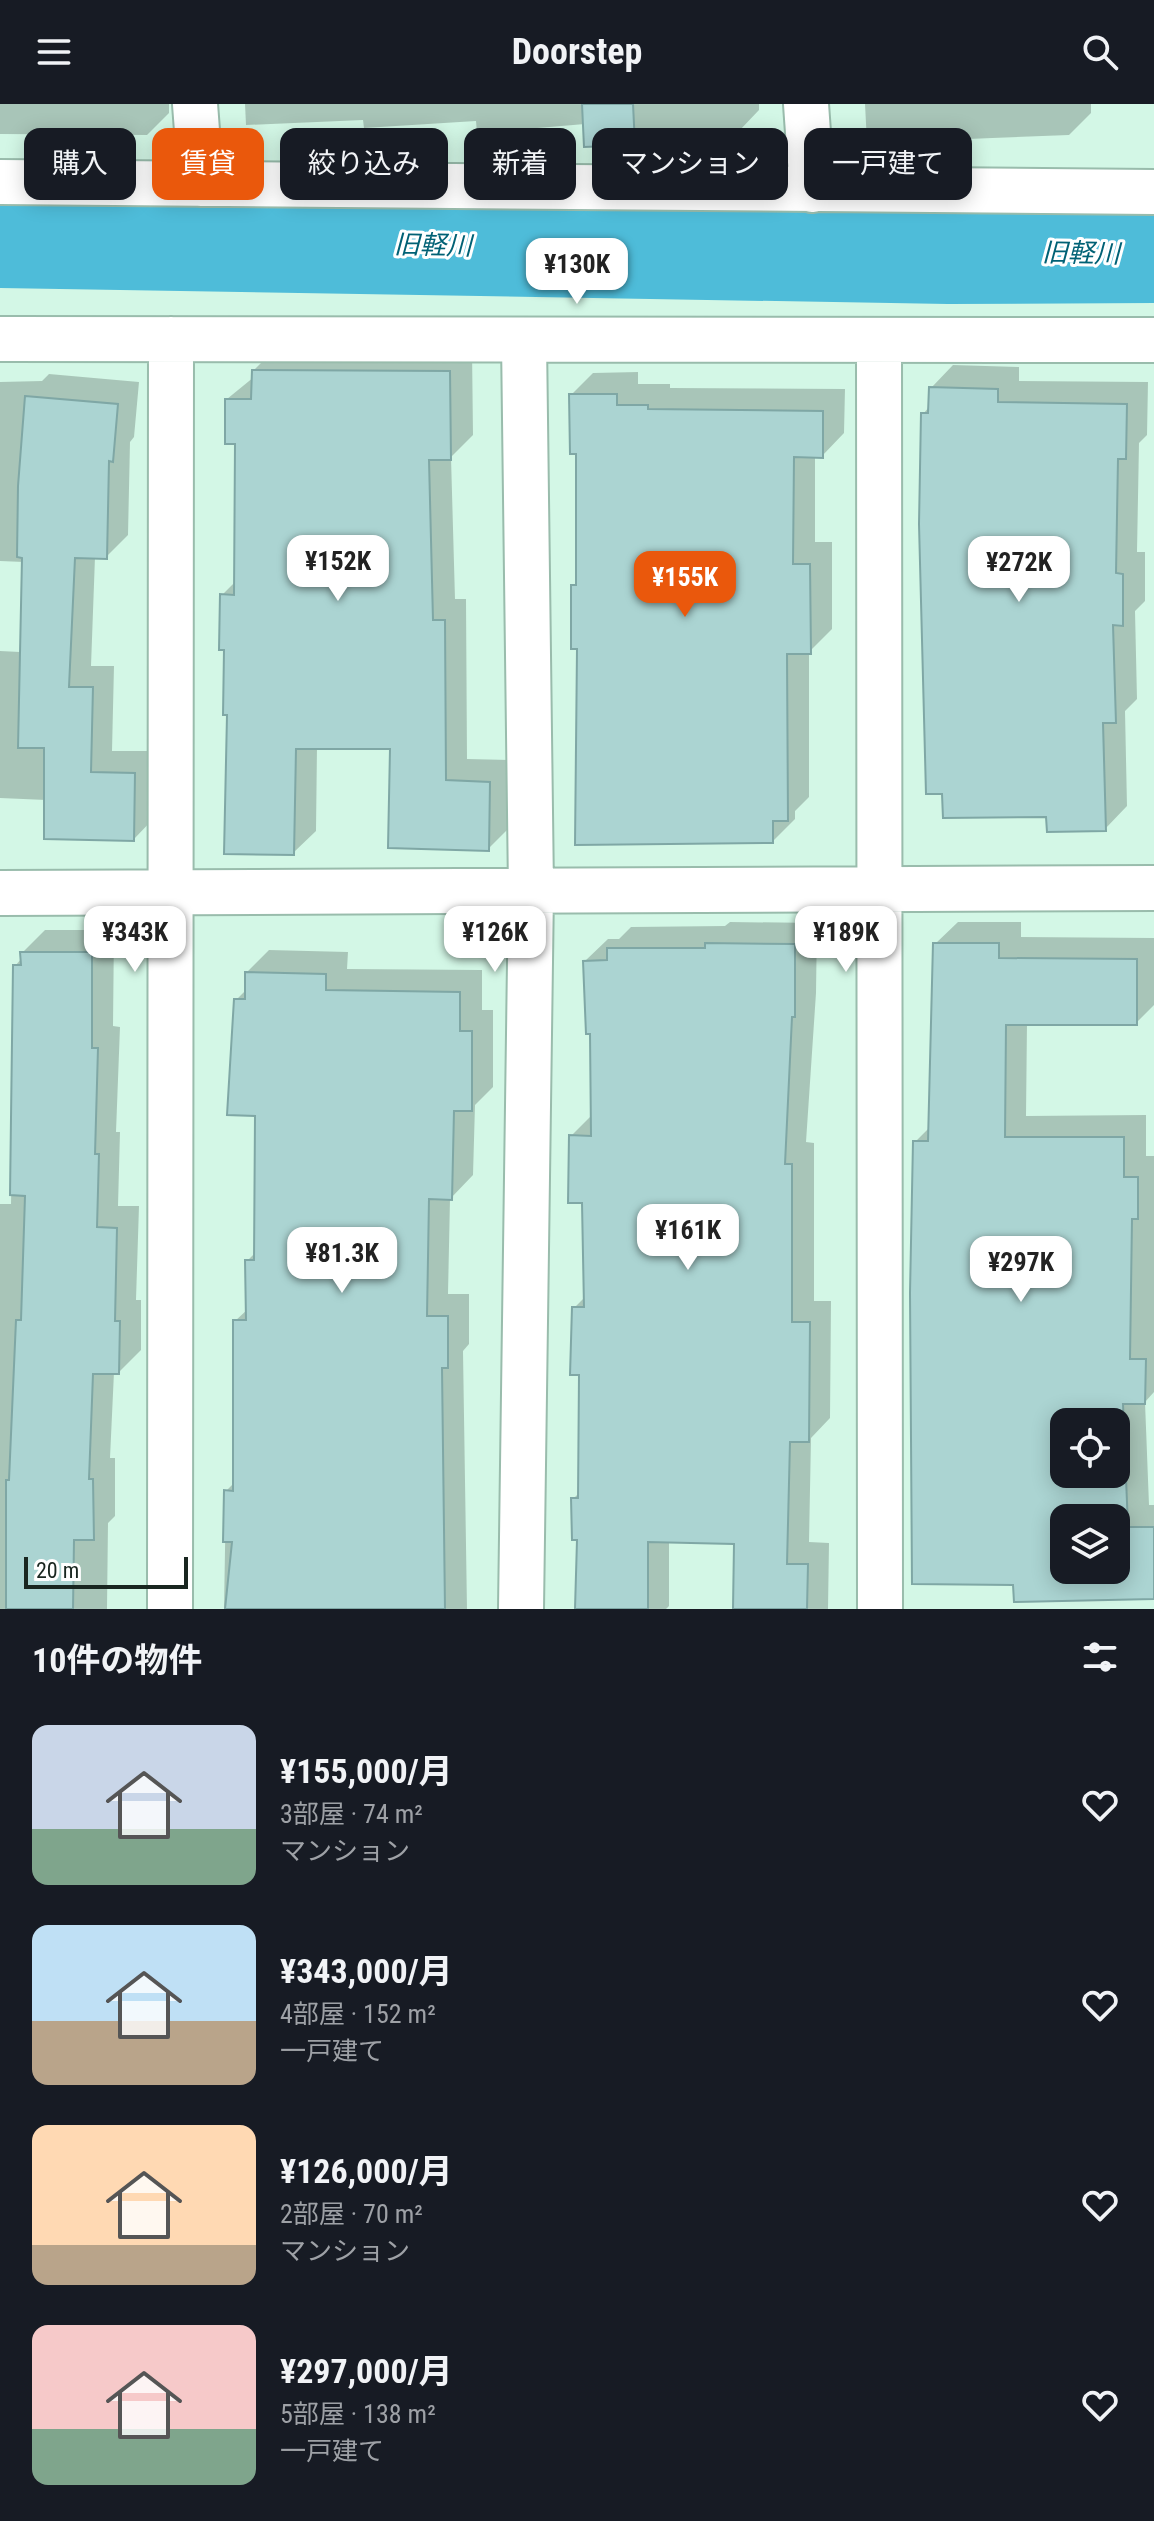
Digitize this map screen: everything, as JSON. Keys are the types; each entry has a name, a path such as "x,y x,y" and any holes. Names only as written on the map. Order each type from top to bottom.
{"street":[{"path":"195,104 197,128"},
{"path":"806,104 808,128"},
{"path":"0,182 152,184"},
{"path":"264,185 804,190"},
{"path":"972,191 1154,192"},
{"path":"0,339 1154,340"},
{"path":"170,1609 171,339"},
{"path":"521,1609 531,890 524,340"},
{"path":"879,340 880,1609"},
{"path":"0,893 1154,888"}],"building":[{"path":"582,104 633,104 634,128 592,128 592,147 584,147"},
{"path":"252,370 450,371 451,460 429,460 433,620 445,620 446,780 490,782 489,851 388,848 390,749 296,749 294,855 224,854 227,715 223,715 224,650 219,650 220,594 234,595 235,444 225,444 225,399 251,399"},
{"path":"929,387 998,389 998,402 1127,404 1126,459 1118,459 1116,573 1123,574 1123,626 1113,625 1116,723 1103,723 1106,831 1047,832 1046,817 943,818 942,794 926,794 919,524 921,413 928,413"},
{"path":"569,394 617,394 617,405 648,405 648,409 823,411 823,458 794,457 793,564 810,564 811,654 787,654 788,821 773,821 773,843 575,845 577,649 571,649 571,585 576,585 576,454 570,454"},
{"path":"25,396 118,404 113,462 109,461 107,559 75,558 69,687 93,687 91,772 135,773 134,841 44,839 44,748 18,748 22,558 17,557 18,486"},
{"path":"705,943 795,944 795,1017 792,1017 785,1164 792,1164 792,1322 810,1322 809,1442 790,1442 787,1564 808,1564 807,1609 733,1609 734,1544 648,1542 648,1609 575,1609 577,1540 572,1540 571,1498 578,1498 579,1375 570,1375 572,1307 584,1307 582,1203 568,1203 569,1135 591,1136 590,1034 586,1034 583,961 607,960 607,948 705,948"},
{"path":"933,943 999,943 999,958 1137,959 1137,1025 1006,1025 1005,1137 1124,1137 1124,1177 1138,1177 1138,1219 1132,1219 1130,1359 1146,1359 1145,1404 1123,1404 1123,1408 1050,1408 1050,1488 1126,1488 1127,1504 1050,1504 1050,1584 1130,1584 1130,1527 1154,1527 1154,1599 1014,1602 1013,1585 912,1584 910,1293 913,1141 928,1141"},
{"path":"20,952 92,952 92,1048 98,1048 95,1154 99,1154 97,1227 117,1228 115,1321 120,1321 119,1374 93,1374 89,1479 93,1479 94,1540 74,1540 73,1609 6,1609 6,1480 9,1480 16,1320 21,1320 25,1196 10,1195 13,965 21,965"},
{"path":"245,972 326,974 326,990 460,992 460,1031 472,1031 472,1111 454,1111 452,1200 429,1199 427,1316 448,1316 448,1368 442,1368 445,1609 225,1609 232,1542 223,1542 224,1490 233,1491 233,1320 246,1320 245,1260 254,1260 255,1116 227,1115 234,999 245,999"}],"waterway":[{"name":"旧軽川","path":"0,239 949,255 1154,254"}]}
